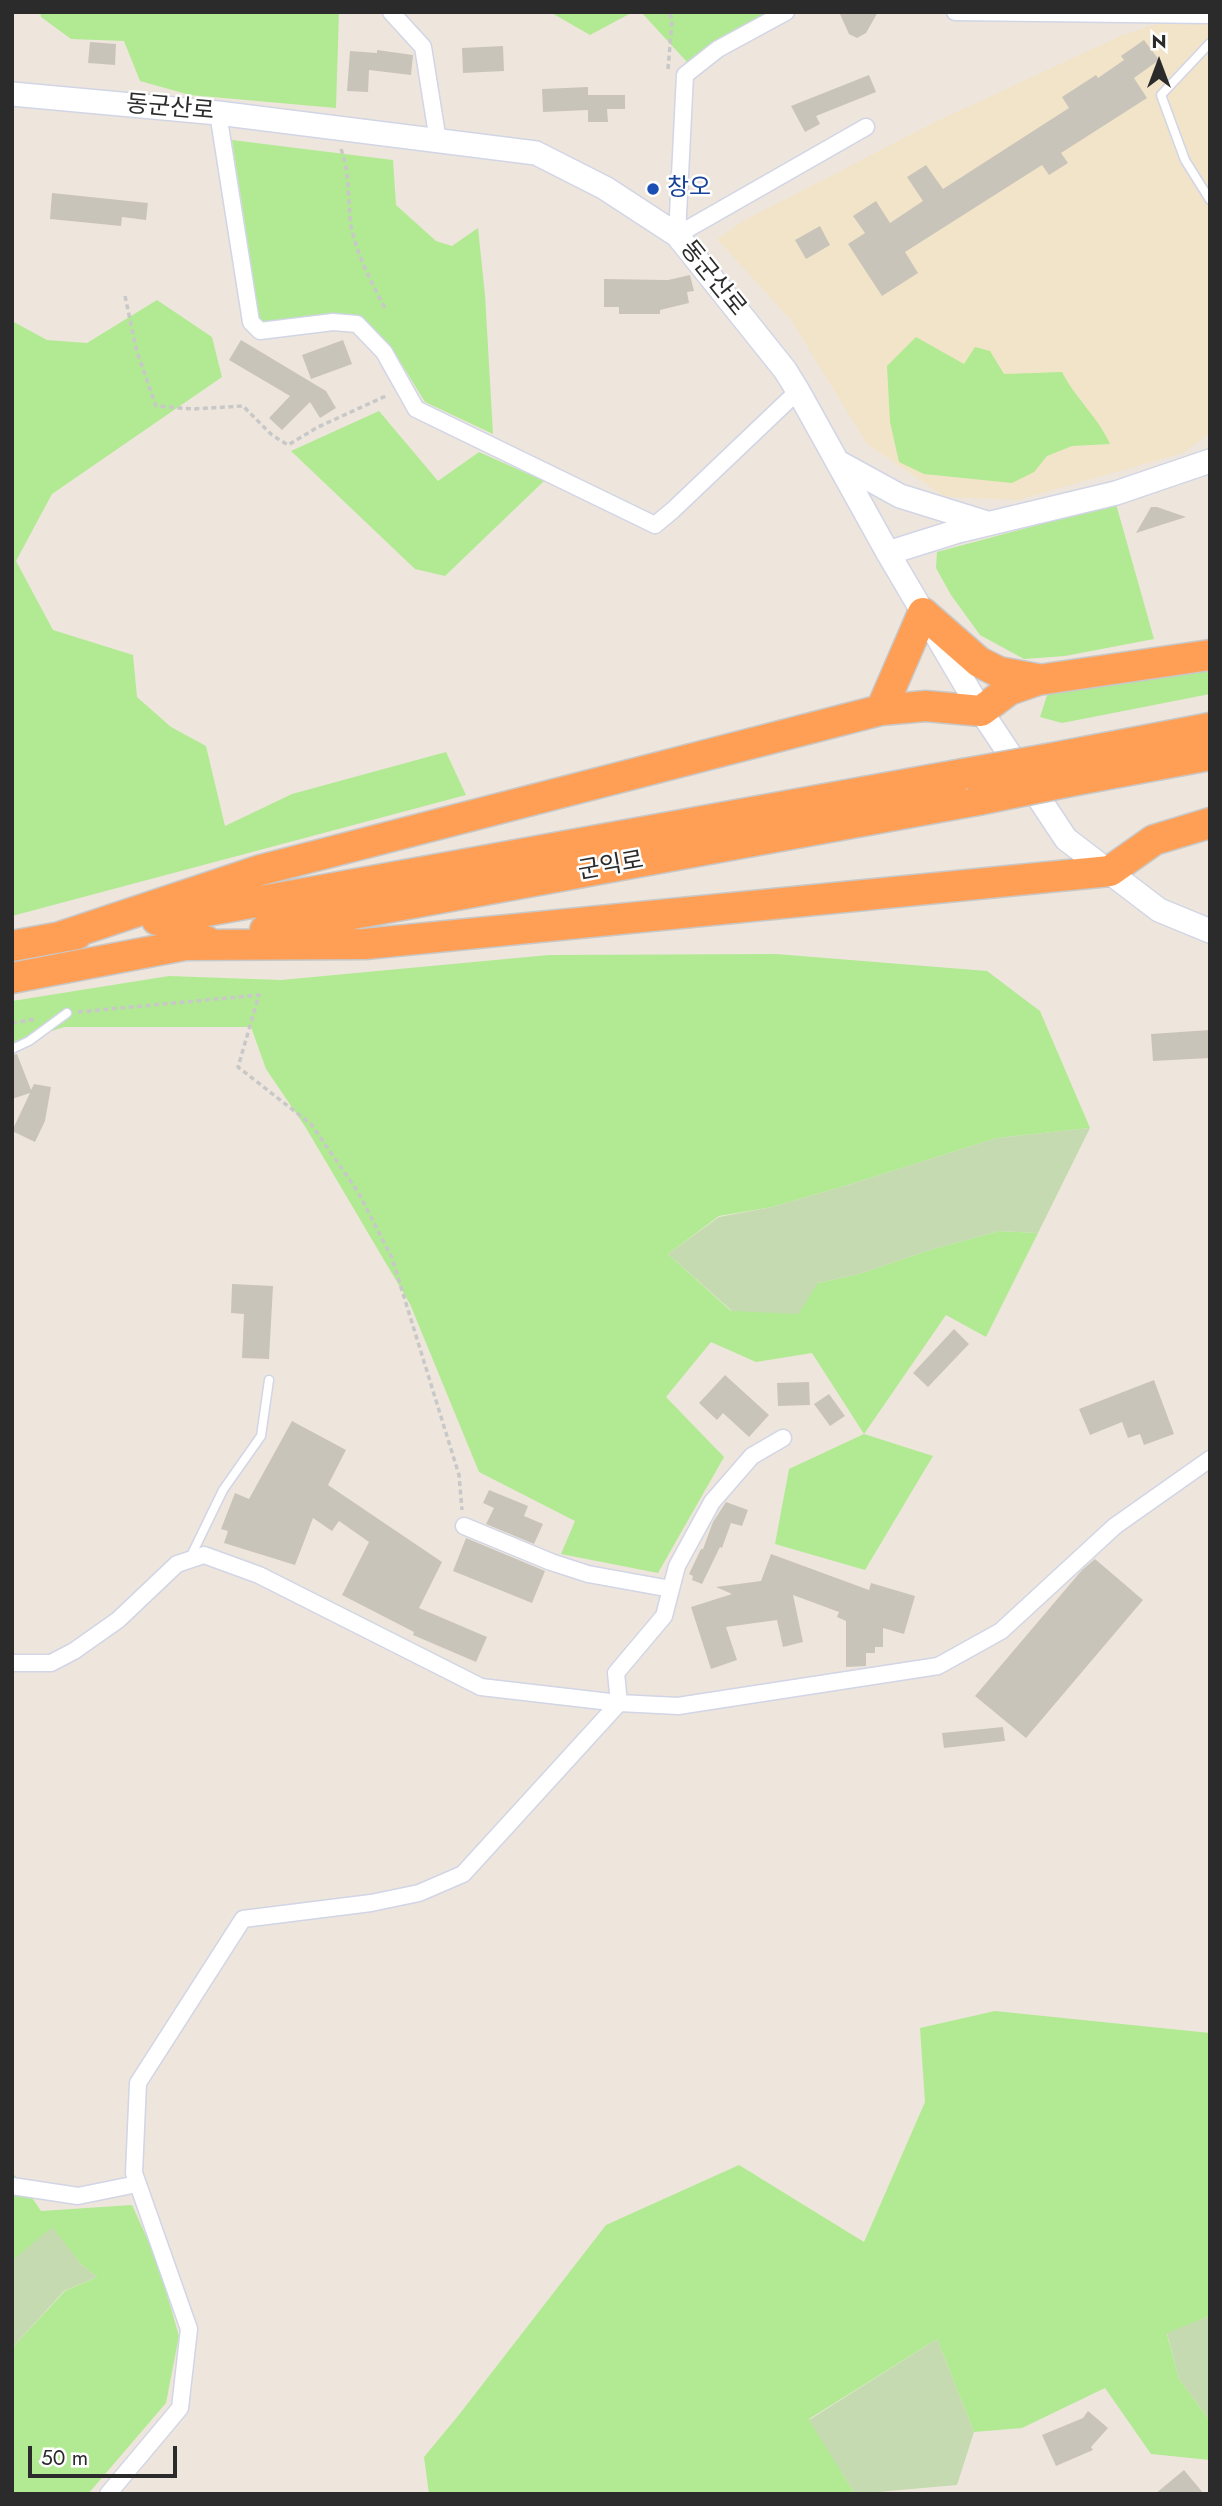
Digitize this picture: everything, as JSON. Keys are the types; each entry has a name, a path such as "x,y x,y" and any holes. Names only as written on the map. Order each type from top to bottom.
{"highway":[{"path":"881,710 923,613 979,662 999,672 1038,680"},
{"path":"60,937 261,870 881,710 926,706 981,711 1009,690 1038,680 1210,655"},
{"name":"군익로","path":"12,978 978,800 1060,770 1210,728"},
{"name":"군익로","path":"12,946 963,774 1060,770 1210,755"},
{"path":"187,945 365,944 1110,871 1154,840 1210,823"}],"street":[{"path":"391,12 423,47 438,141"},
{"path":"677,235 685,75 718,49 786,12"},
{"path":"956,13 1210,15"},
{"name":"동군산로","path":"12,94 218,113 536,153 605,188 677,235 785,370 981,711 1066,839 1159,911 1210,931"},
{"path":"218,113 251,322 260,331 333,322 356,324 384,352 416,409 655,524 798,391"},
{"path":"677,235 866,127"},
{"path":"888,553 1116,493 1210,461"},
{"path":"838,462 900,496 990,524"},
{"path":"108,2494 180,2408 189,2329 134,2173 138,2083 243,1919 371,1903 419,1893 463,1874 619,1703 616,1673 664,1616 677,1566 712,1502 752,1456 783,1438"},
{"path":"12,1663 51,1663 74,1651 118,1620 177,1564 204,1555 259,1575 481,1687 619,1703 678,1706 938,1666 1000,1632 1115,1526 1210,1459"},
{"path":"464,1527 588,1574 671,1589"},
{"path":"12,2186 78,2196 137,2184"}],"lane":[{"path":"1210,43 1161,95 1185,160 1210,200"},
{"path":"12,1049 29,1041 67,1013"},
{"path":"189,1560 223,1490 261,1436 269,1380"}],"path":[{"path":"669,12 672,20 668,71 672,81 684,95"},
{"path":"333,127 348,167 351,226 366,273 385,308"},
{"path":"125,296 137,352 156,406 193,409 243,406 272,435 288,445 403,388"},
{"path":"12,1023 67,1013 259,995 237,1067 311,1124 358,1192 392,1258 459,1475 464,1527"}],"shaded area":[{"path":"1210,22 1210,433 1183,453 1018,500 945,497 867,444 791,320 717,239 745,220 935,122 1120,36 1159,23"}],"green space":[{"path":"40,12 339,12 336,108 190,95 140,81 124,41 71,39 41,17"},
{"path":"550,12 633,12 590,35"},
{"path":"641,12 771,12 687,62"},
{"path":"232,140 393,160 396,205 436,241 452,246 478,228 485,295 493,434 425,402 393,350 359,315 260,322"},
{"path":"157,300 212,337 222,377 52,494 16,561 53,630 133,655 137,697 171,727 206,746 225,826 292,794 446,752 466,795 12,916 12,321 47,340 87,343"},
{"path":"916,337 964,364 975,347 990,351 1004,374 1062,372 1110,444 1072,446 1047,456 1034,472 1012,483 924,474 899,462 890,422 887,366"},
{"path":"379,411 438,481 479,452 544,481 445,576 415,569 291,451"},
{"path":"1116,504 1154,639 1065,656 1024,659 980,635 951,595 936,568 937,552"},
{"path":"1210,657 1210,694 1062,723 1040,717 1050,686"},
{"path":"776,954 987,971 1040,1011 1090,1128 997,1138 772,1207 719,1216 668,1254 731,1311 999,1231 1038,1233 986,1337 946,1315 864,1434 812,1353 756,1362 711,1342 666,1397 724,1457 658,1573 561,1554 575,1521 479,1472 410,1304 306,1128 266,1069 251,1027 64,1027 12,1044 12,1001 169,976 281,980 549,955"},
{"path":"1090,1128 1038,1233 999,1231 859,1274 818,1283 798,1314 732,1311 668,1254 719,1217 772,1207 997,1138"},
{"path":"864,1434 933,1456 865,1570 775,1544 789,1469"},
{"path":"995,2011 1210,2033 1210,2316 1167,2334 1179,2379 1210,2421 1210,2460 1151,2454 1105,2388 1022,2428 974,2432 937,2339 809,2419 855,2494 429,2494 424,2457 606,2225 739,2165 864,2242 925,2102 920,2028"},
{"path":"12,2173 20,2180 41,2211 132,2205 157,2260 179,2336 166,2403 88,2494 12,2494 12,2348 65,2291 97,2277 81,2264 52,2228 12,2261"},
{"path":"52,2227 81,2264 97,2277 64,2291 12,2348 12,2261"},
{"path":"1210,2316 1210,2421 1179,2379 1167,2333"},
{"path":"937,2339 974,2432 957,2485 855,2494 809,2420"}],"building":[{"path":"839,12 878,12 866,33 857,38 849,34"},
{"path":"1144,40 1159,60 1134,78 1147,98 1061,153 1068,163 1049,175 1042,165 905,252 918,273 882,296 848,244 865,233 853,216 876,201 890,223 923,201 907,177 926,165 943,189 1069,108 1062,97 1096,75 1098,78 1124,60 1121,56"},
{"path":"90,42 116,44 115,65 88,63"},
{"path":"503,46 504,71 463,73 462,48"},
{"path":"377,50 413,55 411,75 369,70 368,92 347,91 350,51 377,53"},
{"path":"869,75 876,92 816,116 820,124 805,132 791,106"},
{"path":"588,87 588,95 625,95 625,109 607,109 608,122 588,122 588,110 543,112 542,89"},
{"path":"52,193 148,203 146,220 122,217 121,226 50,219"},
{"path":"820,226 830,245 806,259 795,240"},
{"path":"690,275 694,291 687,292 689,303 660,310 660,314 619,314 619,307 604,307 604,279 668,280"},
{"path":"241,340 326,391 336,408 320,418 310,402 282,430 269,418 290,396 229,360"},
{"path":"343,340 352,364 311,379 302,355"},
{"path":"1151,507 1157,507 1186,517 1136,533"},
{"path":"1210,1030 1210,1058 1153,1061 1151,1034"},
{"path":"17,1054 31,1090 34,1084 51,1087 45,1121 35,1142 12,1131 30,1093 12,1099 12,1055"},
{"path":"232,1284 273,1286 269,1359 242,1358 244,1314 231,1313"},
{"path":"954,1329 969,1344 928,1387 913,1373"},
{"path":"725,1375 769,1415 749,1437 723,1413 717,1420 699,1403"},
{"path":"1154,1380 1174,1434 1144,1445 1140,1434 1128,1438 1122,1422 1090,1435 1079,1409"},
{"path":"809,1382 810,1405 778,1406 777,1383"},
{"path":"829,1394 845,1416 830,1426 814,1404"},
{"path":"292,1421 346,1450 328,1485 442,1562 419,1608 487,1637 476,1662 413,1635 414,1632 342,1595 369,1542 339,1521 332,1531 313,1518 295,1565 224,1543 228,1531 221,1529 235,1493 249,1499"},
{"path":"489,1490 528,1506 524,1516 543,1524 534,1544 486,1524 494,1508 483,1503"},
{"path":"726,1502 748,1510 742,1526 731,1523 722,1548 720,1547 702,1584 692,1580 693,1576 689,1574 703,1549 713,1522"},
{"path":"466,1538 545,1571 532,1603 453,1571"},
{"path":"771,1554 869,1590 871,1583 915,1596 904,1634 883,1628 883,1647 875,1647 875,1653 866,1653 866,1666 846,1667 846,1621 837,1617 839,1612 793,1595 803,1642 783,1647 777,1620 726,1627 737,1660 711,1669 691,1607 732,1594 716,1587 761,1581"},
{"path":"1095,1559 1143,1600 1026,1738 975,1696 1082,1570"},
{"path":"1003,1727 1005,1741 944,1748 942,1733"},
{"path":"1088,2411 1108,2428 1091,2447 1093,2450 1056,2466 1042,2435 1083,2418"},
{"path":"1184,2470 1204,2494 1155,2494"}],"place":[{"name":"창오","path":"653,189"}]}
